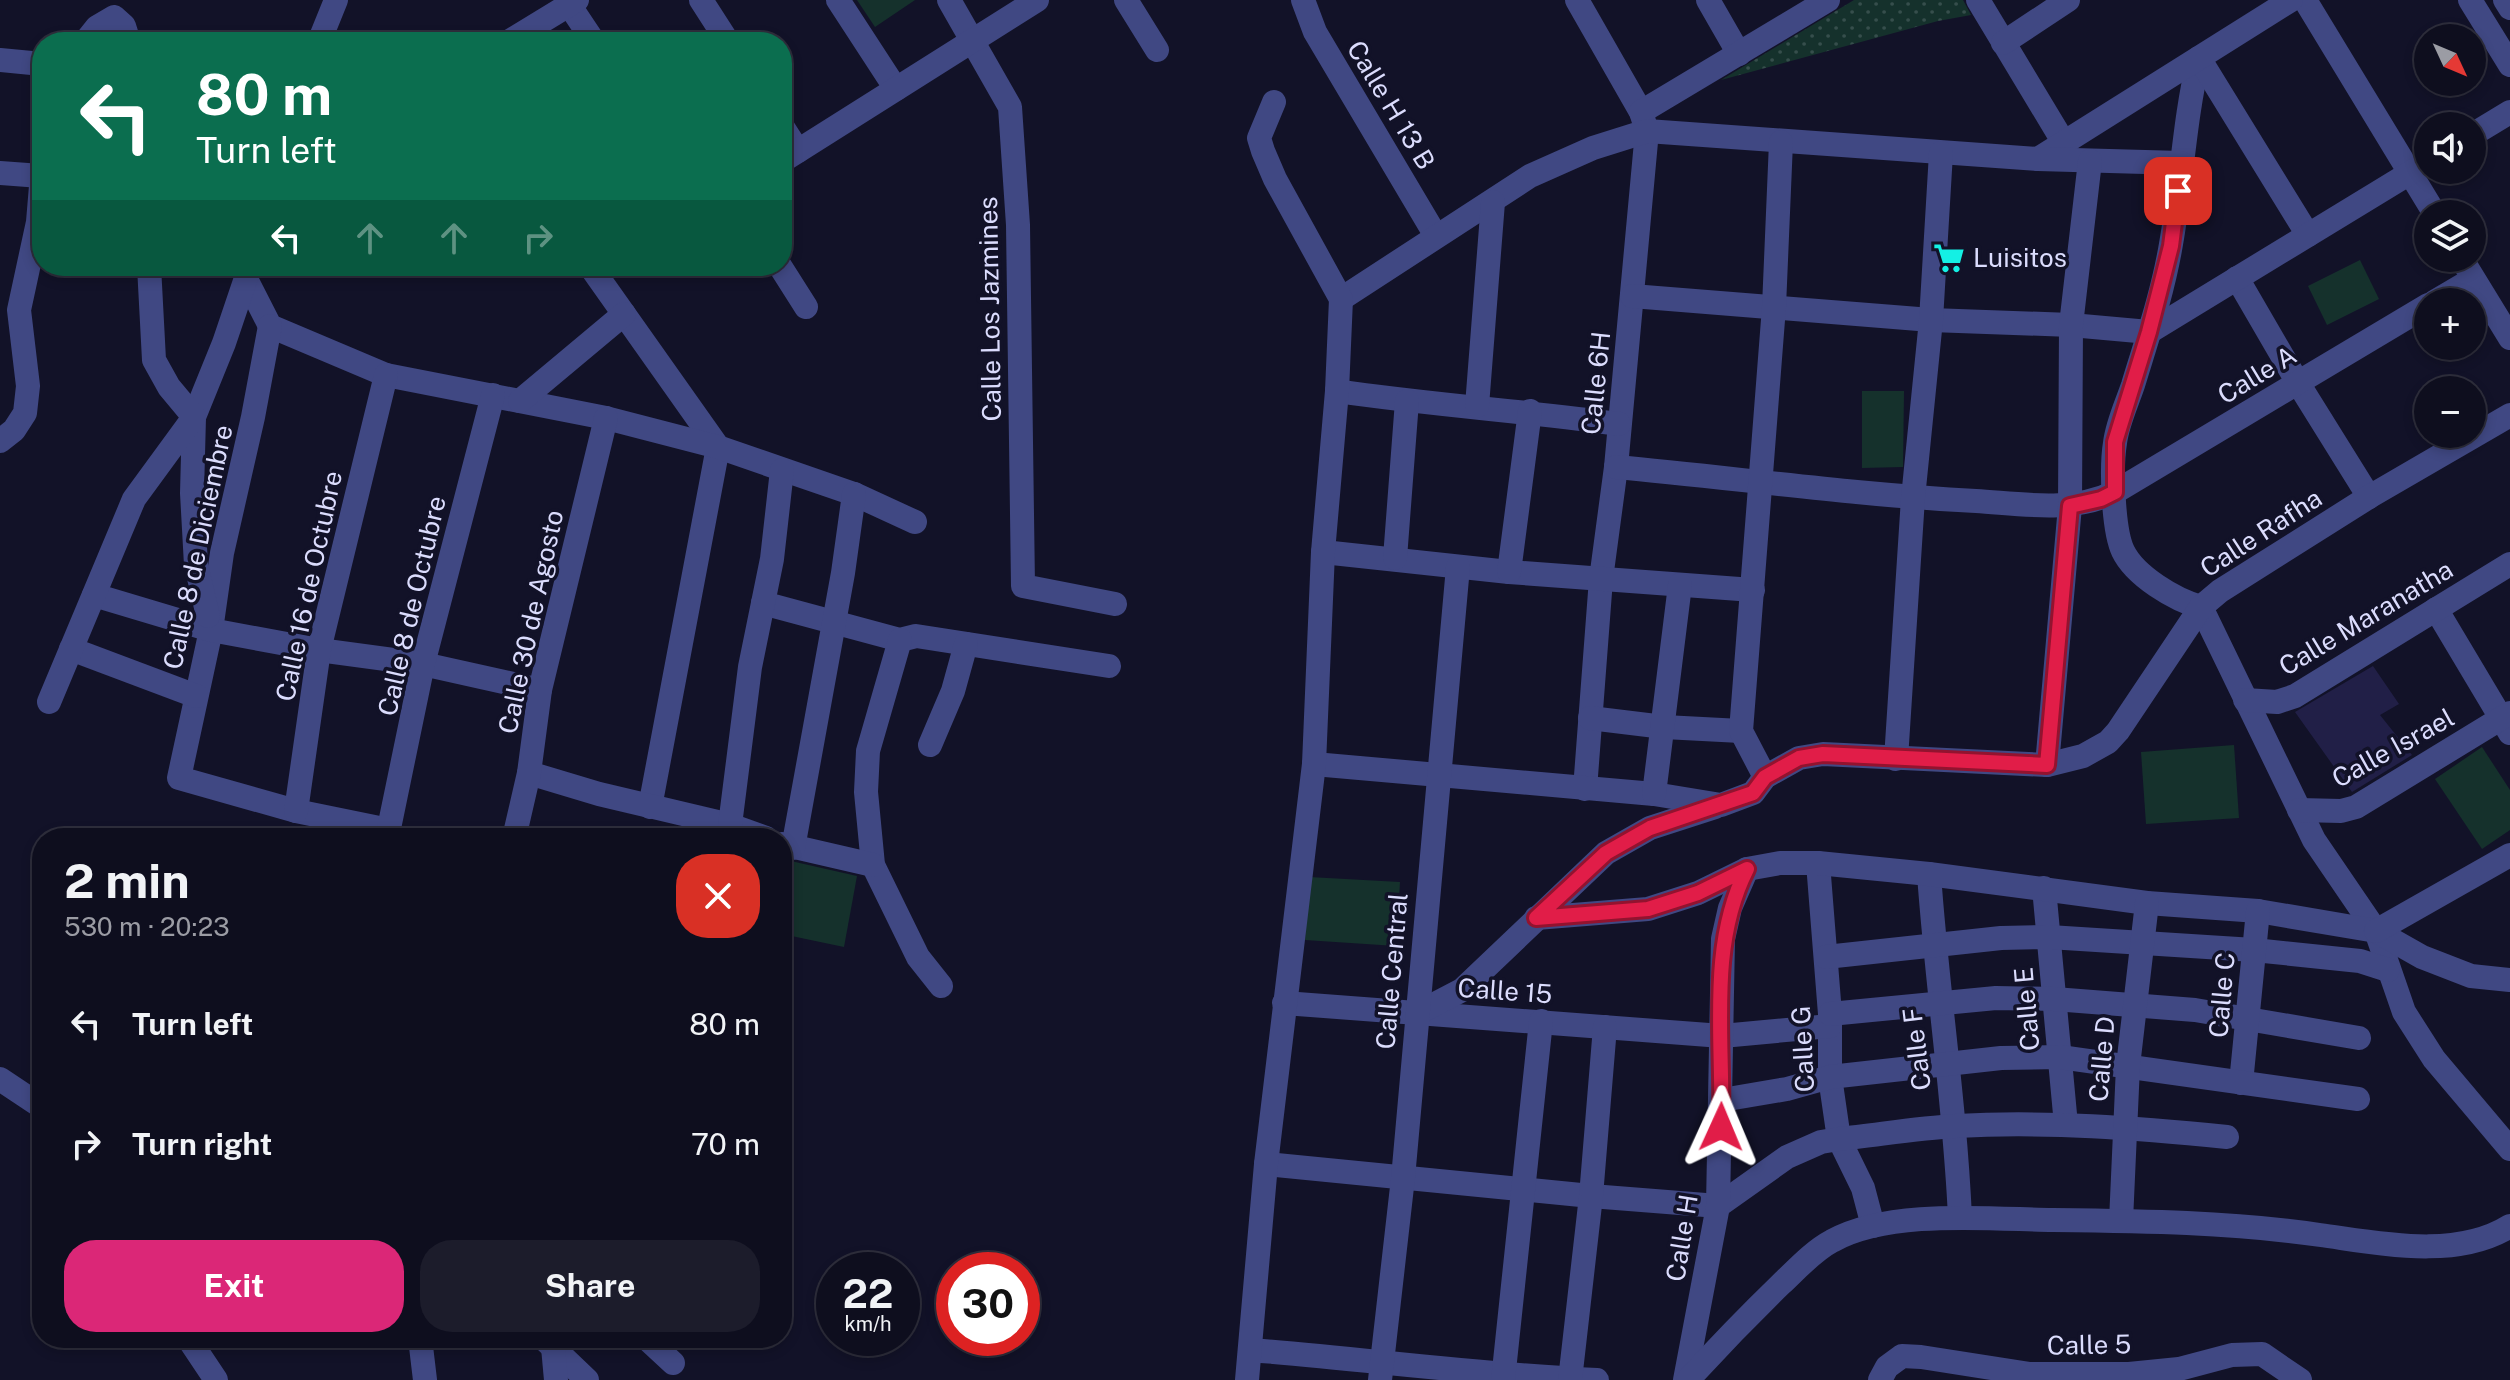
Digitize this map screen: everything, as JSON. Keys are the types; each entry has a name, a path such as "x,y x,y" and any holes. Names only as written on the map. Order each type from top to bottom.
{"street":[{"path":"323,32 336,0"},
{"path":"701,0 722,32"},
{"path":"838,0 896,89"},
{"name":"Calle Los Jazmines","path":"949,0 1010,107 1018,225 1023,586 1115,604"},
{"path":"792,155 1037,0"},
{"path":"1126,0 1157,50"},
{"name":"Calle H 13 B","path":"1303,0 1315,32 1436,236"},
{"path":"1577,0 1644,122"},
{"path":"1708,0 1739,54"},
{"path":"1341,299 1530,176 1644,122 1739,54 1828,0"},
{"path":"1978,0 2064,143"},
{"path":"2003,43 2068,0"},
{"path":"2038,159 2291,0"},
{"path":"2305,0 2414,160"},
{"path":"2470,0 2510,65"},
{"path":"2505,0 2510,8"},
{"path":"524,32 571,2 588,32"},
{"path":"93,32 114,17 126,32"},
{"path":"2199,58 2190,97 2171,246 2149,332 2115,442 2117,533 2124,554 2166,592 2185,603 2201,607 2314,840 2376,931 2404,1012 2434,1059 2510,1149"},
{"path":"2199,58 2308,235"},
{"path":"0,60 32,63"},
{"path":"1247,1380 1266,1164 1314,764 1323,552 1337,391 1341,299 1275,179 1263,151 1259,138 1274,102"},
{"path":"2486,127 2510,112"},
{"path":"1644,122 1781,142 2038,159 2181,163"},
{"name":"Calle 6H","path":"1585,789 1601,579 1616,467 1632,296 1644,122"},
{"path":"1765,777 1741,731 1774,307 1781,142"},
{"path":"1896,759 1941,153"},
{"path":"2047,765 2070,506 2071,325 2090,161"},
{"path":"1632,296 1931,320 2071,325 2149,332 2414,170"},
{"path":"0,173 32,175"},
{"path":"1477,406 1493,202"},
{"path":"0,441 14,430 25,413 28,386 19,310 32,250"},
{"path":"2448,288 2463,272"},
{"path":"2469,272 2510,338"},
{"path":"150,276 154,360 169,387 194,417 192,493 196,565 211,630"},
{"path":"49,702 134,499 194,417 247,276"},
{"path":"249,276 270,326 386,375 606,418 718,447 854,494 915,522"},
{"path":"604,276 624,314 718,447 650,807"},
{"path":"786,276 806,307"},
{"path":"2237,278 2369,497"},
{"name":"Calle A","path":"1616,467 1913,498 2070,506 2101,499 2115,492 2414,313"},
{"path":"520,401 624,314"},
{"name":"Calle 8 de Diciembre","path":"270,326 179,778 296,811"},
{"name":"Calle 16 de Octubre","path":"296,811 319,650 386,375"},
{"path":"1337,391 1407,401 1530,411 1619,424"},
{"name":"Calle 8 de Octubre","path":"389,828 423,664 493,395"},
{"path":"1395,558 1407,401"},
{"path":"1509,572 1530,411"},
{"name":"Calle Rafha","path":"1416,1014 1462,990 1606,853 1650,828 1753,793 1765,777 1799,758 1823,754 2047,765 2083,756 2108,742 2118,731 2201,607 2240,578 2369,497 2510,415"},
{"name":"Calle 30 de Agosto","path":"516,828 529,773 540,690 606,418"},
{"path":"732,828 750,667 772,559 782,470"},
{"path":"791,828 834,622 854,494"},
{"path":"1323,552 1509,572 1753,590"},
{"name":"Calle Maranatha","path":"2245,700 2277,702 2295,696 2510,564"},
{"name":"Calle Central","path":"1381,1370 1403,1178 1437,773 1458,567"},
{"path":"1654,794 1680,585"},
{"path":"94,595 211,630 319,650 423,664 540,690"},
{"path":"763,603 900,640 916,636 1109,666"},
{"path":"2436,609 2507,722"},
{"path":"900,640 868,751 866,792 873,865 918,957 941,986"},
{"path":"930,745 953,691 966,644"},
{"path":"71,649 196,696"},
{"path":"1590,718 1664,727 1741,731"},
{"name":"Calle Israel","path":"2299,810 2333,812 2356,807 2507,722"},
{"path":"1314,764 1654,794 1721,805"},
{"path":"529,773 719,828"},
{"path":"296,811 364,828"},
{"path":"792,847 873,865"},
{"path":"2376,931 2510,855"},
{"path":"1536,918 1648,909 1698,893 1747,869 1780,863 1818,863 1929,874 2147,903 2258,911 2376,931 2422,957 2471,976 2510,980"},
{"name":"Calle G","path":"1818,863 1830,1020 1830,1077 1839,1139 1863,1188 1873,1226"},
{"name":"Calle H","path":"1686,1380 1718,1206 1723,939 1730,908 1747,869"},
{"name":"Calle F","path":"1929,874 1939,1004 1955,1126 1960,1218"},
{"name":"Calle E","path":"2044,888 2066,1125"},
{"name":"Calle D","path":"2121,1221 2128,1066 2147,903"},
{"name":"Calle C","path":"2241,1083 2258,911"},
{"path":"1826,957 2001,938 2049,937 2254,950 2360,961 2388,970"},
{"name":"Calle 15","path":"1284,1003 1722,1036 1939,1004 1996,998 2054,999 2195,1010 2359,1038"},
{"path":"1503,1377 1541,1021"},
{"path":"1570,1379 1591,1196 1605,1027"},
{"path":"1722,1100 1787,1089 1830,1077 2001,1058 2060,1057 2358,1099"},
{"path":"0,1079 32,1100"},
{"path":"1266,1164 1718,1206 1787,1157 1821,1142 1839,1139 1955,1126 2066,1125 2227,1137"},
{"path":"1686,1380 1797,1268 1831,1241 1873,1226 1960,1218 2121,1221 2271,1228 2412,1248 2472,1241 2509,1229"},
{"path":"195,1348 216,1380"},
{"path":"421,1348 425,1380"},
{"path":"549,1348 556,1380"},
{"path":"553,1348 587,1380"},
{"path":"657,1348 673,1363"},
{"path":"1250,1350 1381,1370 1597,1380"},
{"name":"Calle 5","path":"1880,1380 1887,1367 1902,1356 2030,1374 2129,1374 2179,1369 2232,1355 2262,1354 2300,1380"}],"green space":[{"path":"857,0 915,0 875,27"},
{"path":"1854,0 1963,0 1971,15 1938,21 1721,80"},
{"path":"2360,260 2379,299 2327,325 2308,286"},
{"path":"1862,391 1904,391 1903,467 1862,468"},
{"path":"2234,745 2239,818 2146,824 2141,752"},
{"path":"2482,747 2510,790 2510,830 2482,849 2435,779"},
{"path":"792,861 857,876 844,947 792,936"},
{"path":"1309,877 1400,882 1396,946 1305,940"}],"building":[{"path":"2373,666 2399,704 2380,715 2412,755 2352,792 2295,712"}],"place":[{"name":"Luisitos","path":"1949,258"}],"route":[{"path":"1721,1127 1723,939 1730,908 1747,869 1698,893 1648,909 1536,918 1606,853 1650,828 1753,793 1765,777 1799,758 1823,754 2047,765 2070,506 2101,499 2115,492 2115,442 2149,332 2171,246 2178,191"}]}
